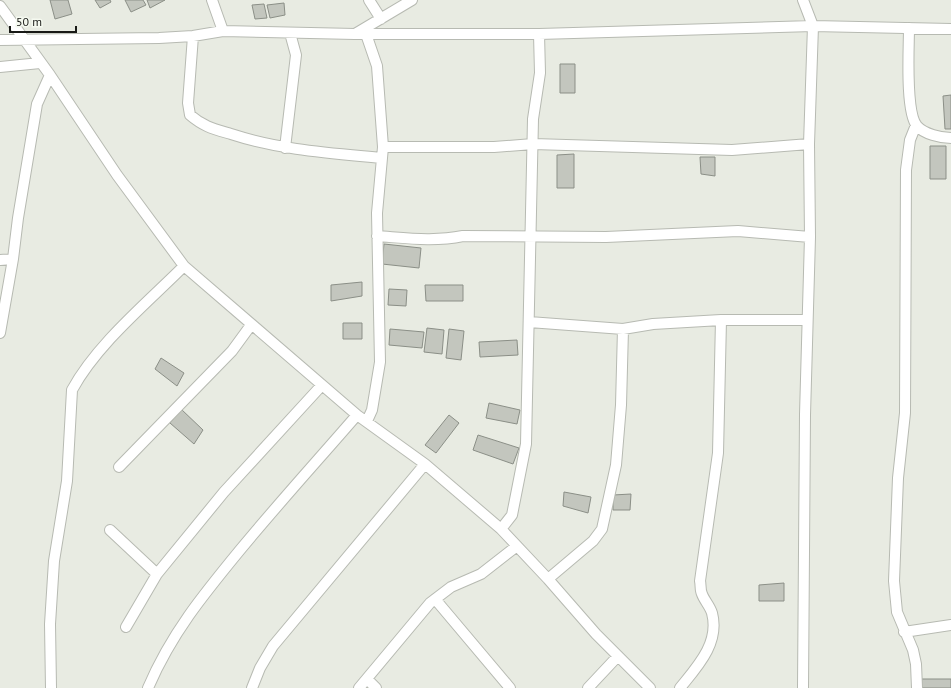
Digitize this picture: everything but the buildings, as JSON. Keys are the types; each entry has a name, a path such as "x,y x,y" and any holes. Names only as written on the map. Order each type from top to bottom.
{"street":[{"path":"212,0 223,31"},
{"path":"369,0 381,19"},
{"path":"360,34 412,0"},
{"path":"803,0 813,26 809,144 810,237 807,320 803,688"},
{"path":"2,14 24,40 117,175 184,266 357,415 425,464 501,529 548,579 596,634 650,688"},
{"path":"0,40 159,38 193,36 223,31 360,34 539,34 813,26 951,29"},
{"path":"909,28 908,75 912,115 916,125 929,133 951,138"},
{"path":"285,148 296,55 290,33"},
{"path":"360,34 377,66 383,147 377,213 380,362 372,410 367,421"},
{"path":"501,529 512,515 526,444 533,119 540,73 539,34"},
{"path":"193,36 188,103 190,115 201,125 285,148 382,158"},
{"path":"0,67 40,63"},
{"path":"0,333 37,104 50,76"},
{"path":"916,125 910,140 906,170 905,413 898,478 894,581 897,612 904,632 913,650 916,664 917,688"},
{"path":"383,147 494,147 533,144 705,150 809,144"},
{"path":"377,236 430,240 448,239 462,236 606,236 738,230 810,237"},
{"path":"0,260 13,259"},
{"path":"51,688 50,624 54,561 67,481 72,390 79,377 110,339 184,266"},
{"path":"529,322 623,329 652,324 721,320 807,320"},
{"path":"680,688 702,660 709,648 714,621 712,611 702,594 700,581 718,453 721,320"},
{"path":"119,467 232,351 251,325"},
{"path":"548,579 592,541 602,529 616,465 621,405 623,329"},
{"path":"126,627 157,574 224,492 322,385"},
{"path":"148,688 168,644 196,603 264,521 357,415"},
{"path":"252,688 260,668 273,646 425,464"},
{"path":"110,530 157,574"},
{"path":"359,688 435,599 450,587 481,574 517,546"},
{"path":"435,599 510,688"},
{"path":"904,632 951,625"},
{"path":"588,688 618,656"},
{"path":"367,679 376,688"}]}
